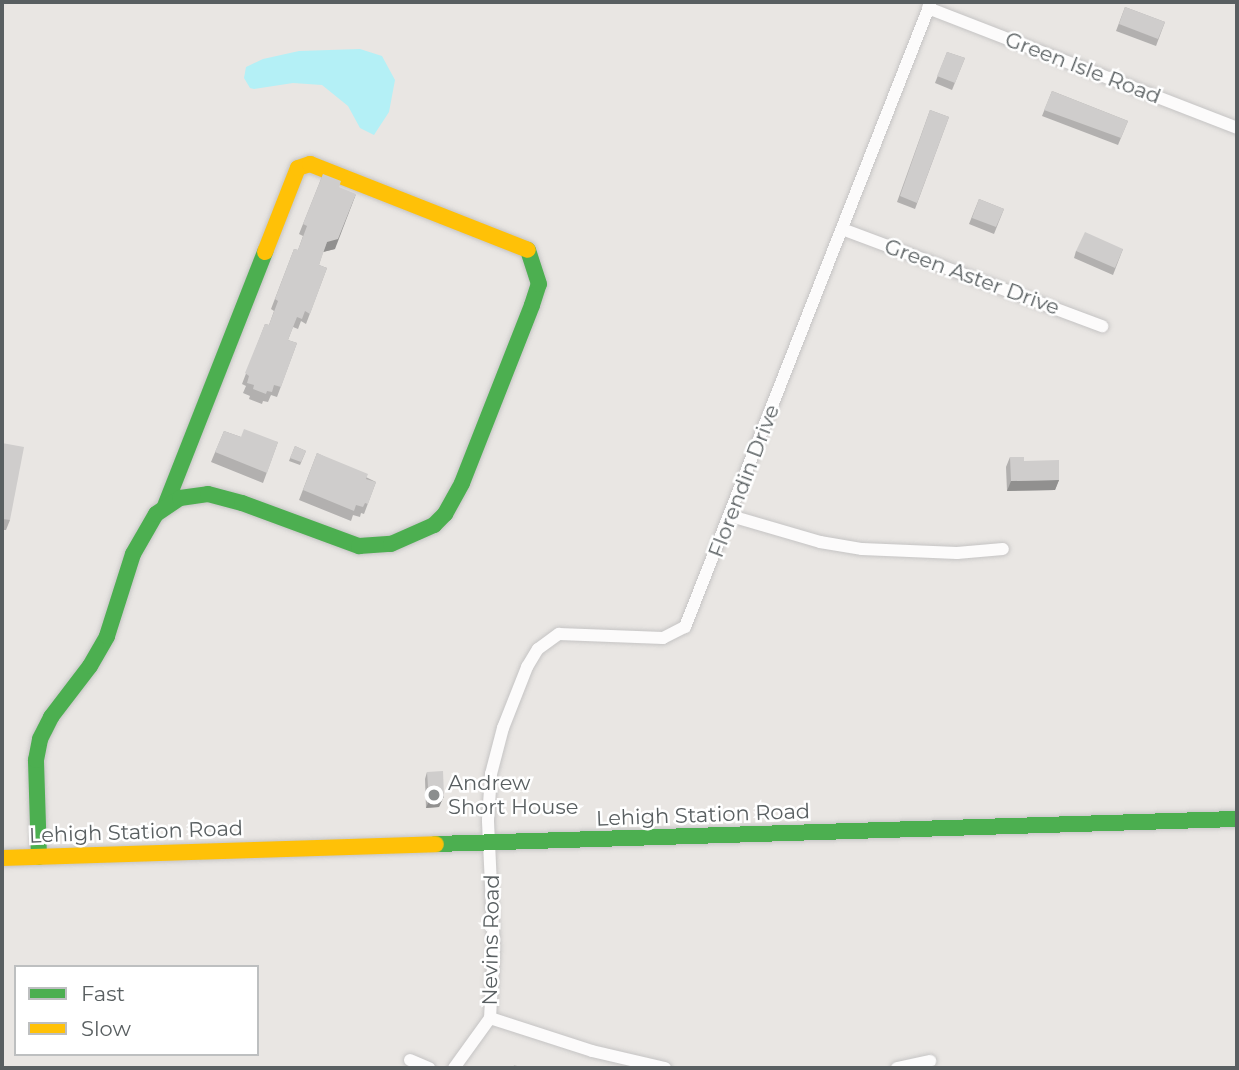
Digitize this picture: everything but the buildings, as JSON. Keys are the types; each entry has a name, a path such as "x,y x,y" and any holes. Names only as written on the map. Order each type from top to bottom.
{"street":[{"name":"Green Isle Road","path":"929,5 1237,128"},
{"name":"Florendin Drive","path":"490,842 491,774 503,728 527,667 538,649 559,634 583,633 663,639 677,633 692,614 929,5"},
{"path":"39,857 36,760 40,739 51,717 98,653 113,620 141,536 165,506 299,168 310,164 337,173 504,238 526,248 532,254 539,284 532,305 462,483 445,514 434,525 391,544 359,546 222,497 194,496 165,506"},
{"name":"Green Aster Drive","path":"842,229 1102,326"},
{"path":"730,516 820,542 862,549 957,553 1003,549"},
{"name":"Lehigh Station Road","path":"2,858 1237,819"},
{"name":"Nevins Road","path":"454,1068 490,1017 494,949 490,842"},
{"path":"490,1017 592,1051 665,1068"},
{"path":"410,1060 429,1068"},
{"path":"897,1068 930,1061"}],"water":[{"path":"360,49 382,56 395,80 389,112 374,135 360,128 348,106 322,85 293,83 254,89 250,88 244,78 246,67 263,59 299,51"}],"traffic: fast":[{"path":"39,857 36,760 40,739 51,717 90,666 107,636 133,554 156,514 180,498 208,494 242,503 359,546 391,544 434,525 445,514 462,483 532,305 539,284 528,250"},
{"path":"165,506 265,252"},
{"path":"436,844 1237,819"}],"traffic: slow":[{"path":"265,252 298,168 310,164 528,250"},
{"path":"2,858 436,844"}],"place":[{"name":"Andrew Short House","path":"434,795"}]}
